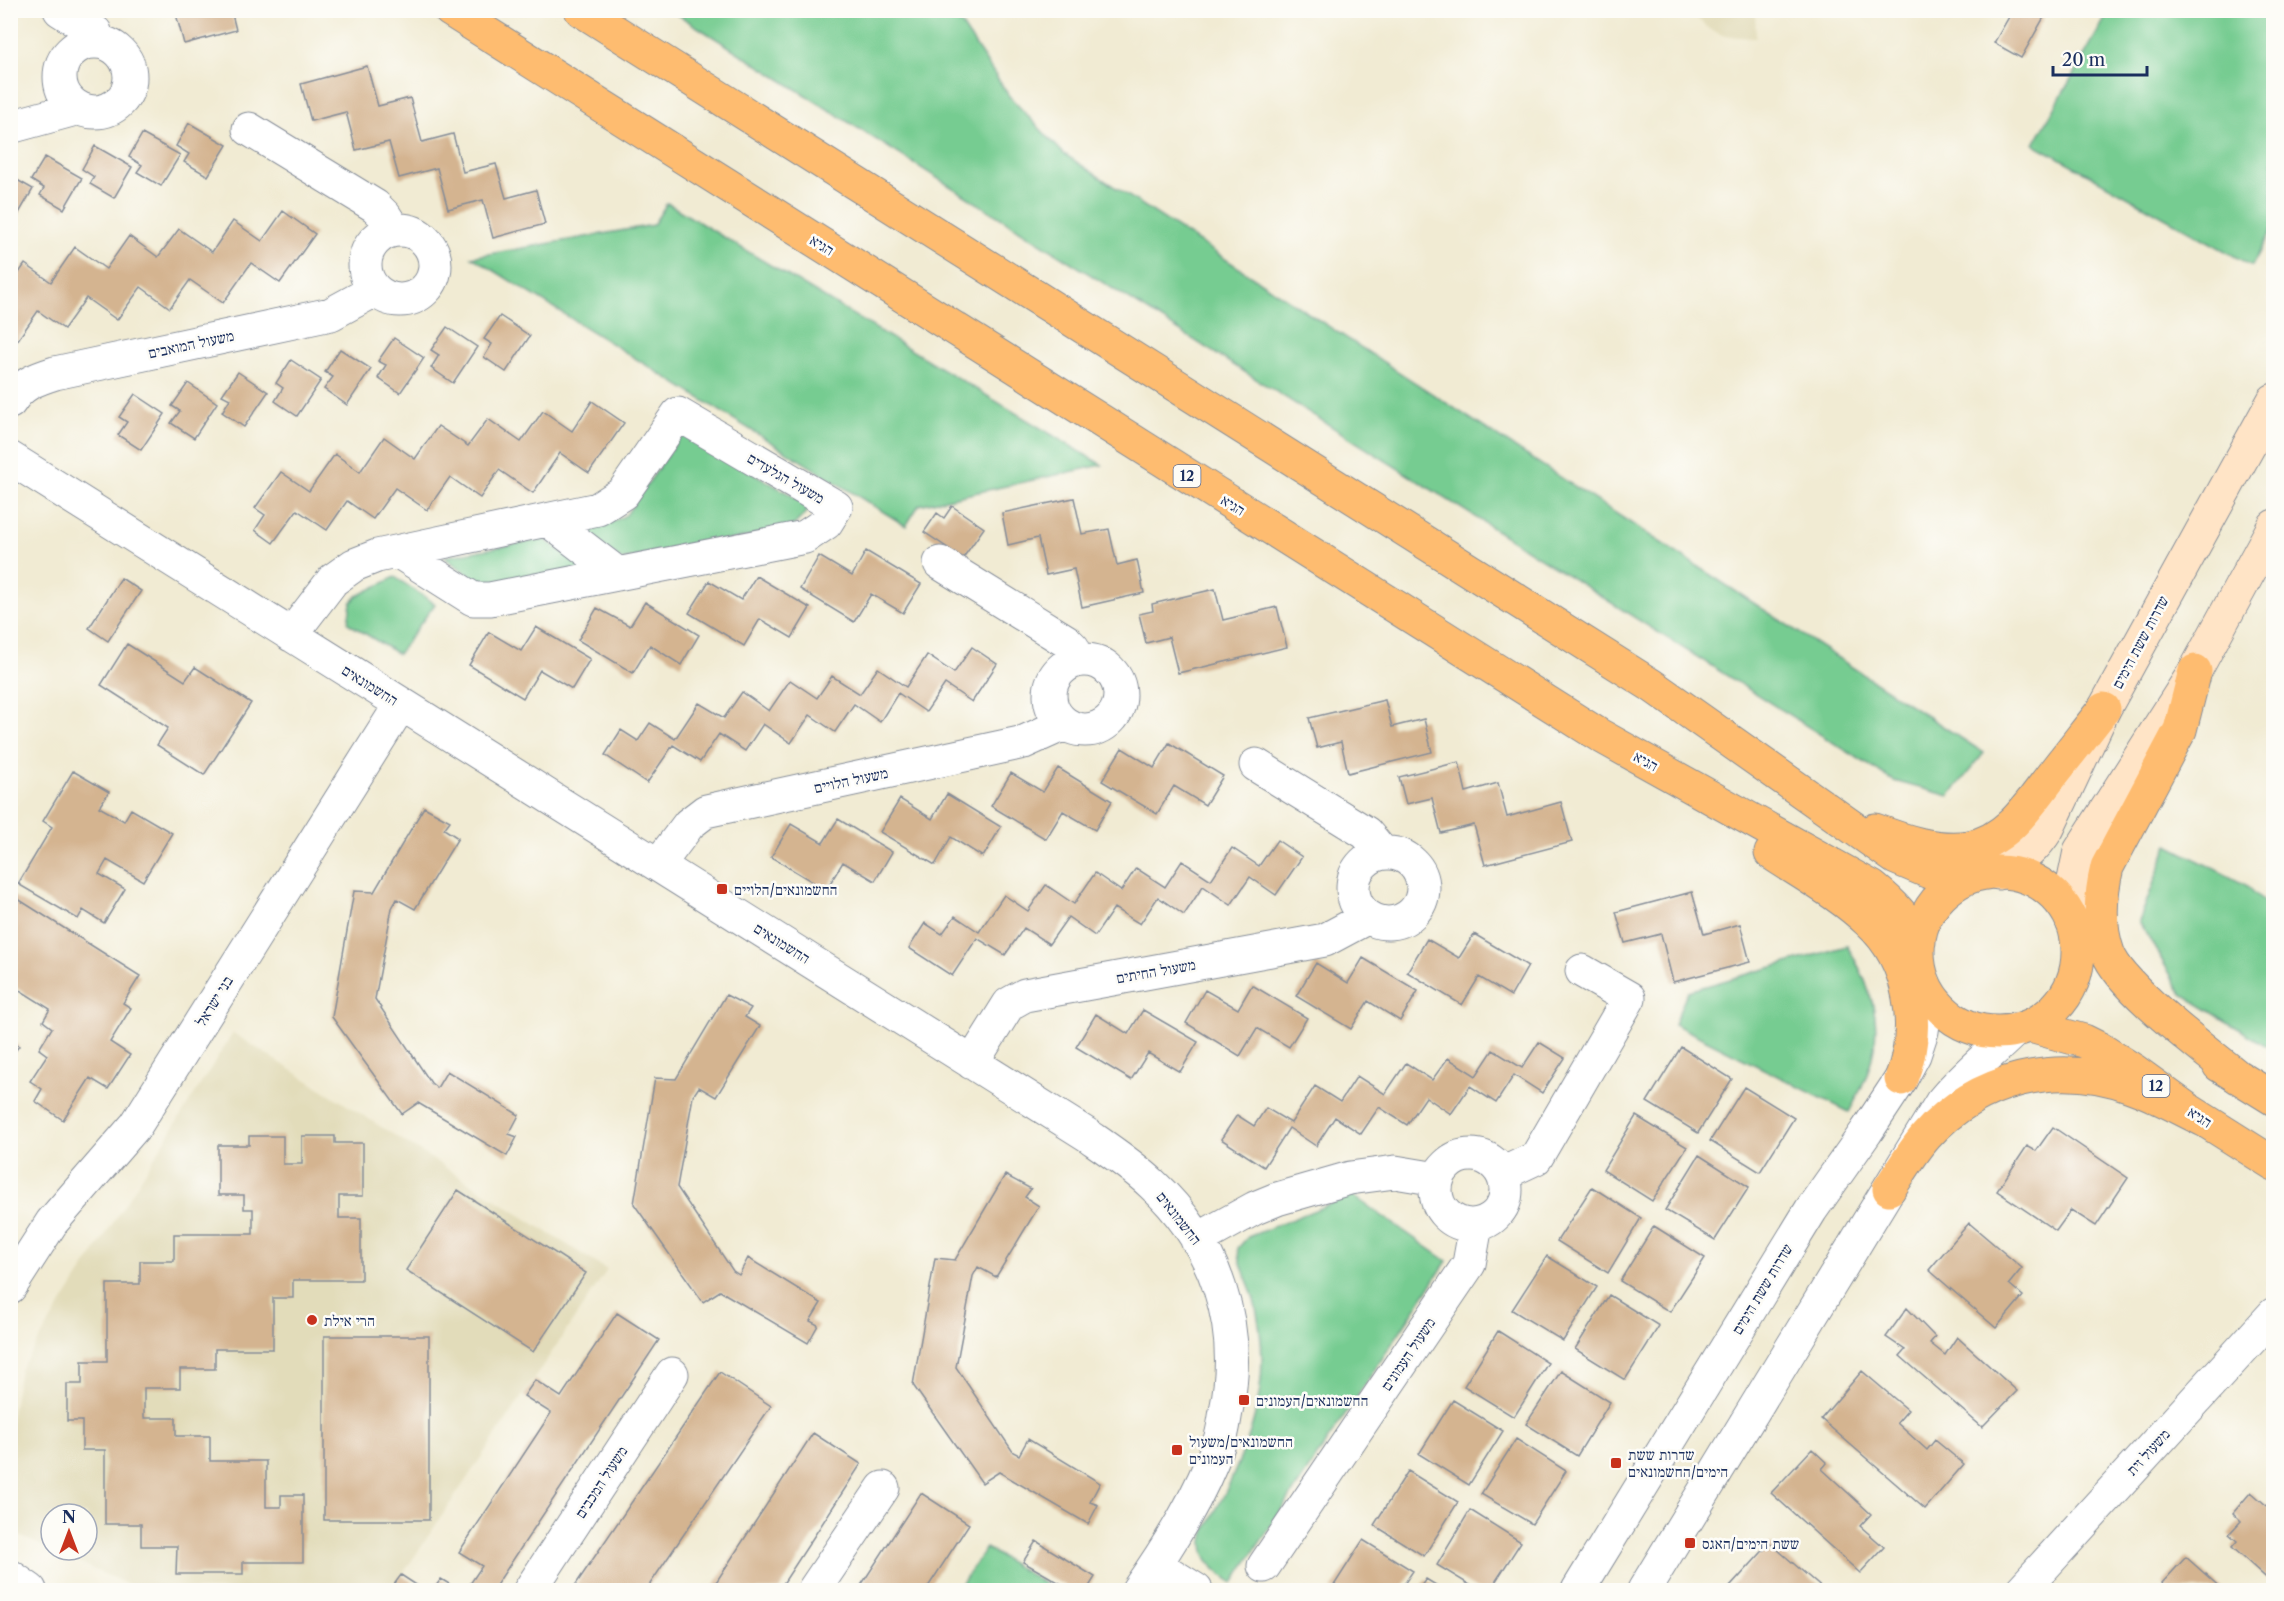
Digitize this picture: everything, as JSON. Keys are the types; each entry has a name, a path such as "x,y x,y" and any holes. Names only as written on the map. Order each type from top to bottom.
{"highway":[{"name":"הגיא","path":"450,10 1599,735 1872,887 1898,909 1919,942"},
{"path":"581,10 1651,685 1896,858 1929,872 2030,878 2043,886 2065,908 2092,976 2114,998 2144,1020 2274,1099"},
{"path":"2195,671 2180,730 2111,828 2107,867 2102,887 2101,924 2109,955 2123,977 2145,999 2238,1077"},
{"path":"1750,756 1848,819 1899,839 1945,849 1970,847 1989,840 2050,796 2104,709"},
{"path":"1599,735 1870,922 1896,958 1909,998 1911,1040 1909,1060 1901,1079"},
{"name":"12","path":"1983,876 1941,896 1932,908 1924,921 1919,942 1920,968 1924,983 1941,1009 1953,1019 1967,1026 1998,1032 2022,1028"},
{"path":"2022,1028 2043,1019 2065,997 2072,983 2075,937"},
{"name":"הגיא","path":"2022,1028 2075,1038 2100,1049 2274,1164"},
{"path":"1889,1189 1926,1136 1953,1111 1981,1092 2010,1080 2039,1074 2069,1073 2100,1077 2131,1086 2206,1121"}],"main road":[{"name":"שדרות ששת הימים","path":"2104,709 2274,400"},
{"path":"2195,671 2274,526"},
{"path":"1983,876 2028,854 2040,841 2050,796"},
{"path":"2075,937 2070,899 2080,851 2111,828"}],"street":[{"path":"60,10 95,32 95,42"},
{"path":"10,127 79,108 95,112 112,108 124,98 130,82 130,71 124,56 112,45 84,43 74,48 64,60 61,82 64,93 79,108"},
{"path":"249,129 375,206 385,216 394,231"},
{"path":"394,231 411,232 425,240 435,259 433,276 425,290 411,298 389,298 375,290 365,271 367,254 372,244 379,237 394,231"},
{"name":"משעול המואבים","path":"10,402 18,390 34,380 55,373 331,314 375,290"},
{"name":"משעול הגלעדים","path":"291,635 333,580 354,565 399,552 598,509 623,492 678,414 836,507 826,523 805,537 490,599 473,599 399,552"},
{"name":"החשמונאים","path":"10,459 1121,1157 1153,1184 1182,1216 1205,1252 1222,1293 1232,1338 1231,1387 1220,1441 1196,1499 1147,1578 1196,1590"},
{"path":"548,520 618,574"},
{"path":"939,563 1066,640 1074,648 1074,662"},
{"path":"1074,662 1096,662 1110,670 1118,684 1119,701 1113,716 1096,729 1079,730 1064,724 1053,712 1050,690 1053,679 1059,670 1074,662"},
{"name":"בני ישראל","path":"10,1287 52,1222 141,1118 401,704"},
{"name":"משעול הלויים","path":"658,865 689,824 706,811 1024,742 1064,724"},
{"path":"1256,765 1366,833 1383,853"},
{"path":"1383,853 1400,855 1413,863 1422,878 1423,894 1420,905 1413,913 1400,921 1383,923 1368,917 1355,899 1353,883 1363,863 1383,853"},
{"name":"משעול החיתים","path":"972,1063 1009,1004 1026,995 1324,940 1368,917"},
{"path":"1502,1174 1536,1158 1629,998 1582,971"},
{"name":"שדרות ששת הימים","path":"1578,1590 1811,1210 1885,1106 1901,1079 1914,1055 1922,1031 1925,1009 1924,983"},
{"path":"1644,1590 1948,1093 2022,1028"},
{"path":"1465,1156 1476,1156 1492,1162 1502,1174 1506,1191 1502,1207 1492,1219 1476,1225 1460,1224 1446,1215 1437,1202 1437,1179 1450,1162 1465,1156"},
{"path":"1197,1240 1277,1199 1350,1178 1395,1172 1437,1179"},
{"name":"משעול העמונים","path":"1264,1566 1469,1264 1476,1225"},
{"name":"משעול זית","path":"2022,1590 2274,1314"},
{"name":"משעול המכבים","path":"530,1590 672,1374"},
{"path":"814,1590 883,1488"},
{"path":"10,1576 30,1590"},
{"path":"10,1587 18,1590"}],"shaded area":[{"path":"1689,11 1755,11 1756,38 1725,36 1709,29"},
{"name":"הרי אילת","path":"233,1033 607,1270 392,1590 140,1590 78,1562 99,1562 99,1502 39,1502 39,1545 11,1532 11,1418 20,1370"}],"green space":[{"path":"2110,10 2273,11 2273,227 2252,266 2034,144"},
{"path":"672,11 945,11 962,25 1009,96 1064,154 1984,753 1949,796 1894,781"},
{"path":"667,203 1102,465 919,505 906,526 472,257 653,225"},
{"path":"683,433 812,507 790,529 621,560 581,529 614,521 626,515"},
{"path":"544,539 586,569 484,586 444,557"},
{"path":"395,577 435,604 398,654 348,623 351,603 357,596"},
{"path":"2168,845 2246,885 2273,910 2273,1050 2182,994 2139,922"},
{"path":"1847,946 1868,989 1874,1009 1876,1028 1869,1068 1849,1112 1674,1024 1688,991"},
{"path":"1352,1195 1447,1261 1233,1583 1217,1571 1208,1560 1203,1541 1209,1523 1245,1448 1260,1388 1262,1357 1257,1311 1238,1248 1248,1237"},
{"path":"986,1548 1055,1590 957,1590"}],"building":[{"path":"175,10 231,10 236,30 184,44"},
{"path":"2013,10 2048,10 2021,58 1994,43"},
{"path":"367,66 378,106 410,98 422,142 453,134 463,172 496,164 506,198 536,190 545,224 493,238 483,200 448,209 437,168 399,178 389,142 356,150 346,112 311,121 301,84"},
{"path":"189,123 227,145 208,176 184,162 189,154 176,146"},
{"path":"142,134 180,155 161,186 137,172 142,165 129,157"},
{"path":"95,146 132,167 114,198 90,184 94,177 82,169"},
{"path":"45,157 82,178 64,209 40,195 44,188 31,180"},
{"path":"10,176 33,189 15,220 10,217"},
{"path":"283,211 315,234 280,283 251,263 223,303 190,280 170,308 141,287 117,320 86,298 64,329 38,311 17,341 10,336 10,286 25,264 51,282 75,247 106,269 129,236 158,257 179,229 212,252 233,221 262,241"},
{"path":"500,316 530,336 506,372 484,357 492,344 484,339"},
{"path":"447,327 477,347 453,383 431,368 439,355 431,350"},
{"path":"394,338 424,358 400,393 378,378 386,365 378,361"},
{"path":"340,349 371,369 347,405 324,389 333,377 325,372"},
{"path":"291,360 321,380 297,416 275,401 283,388 276,383"},
{"path":"238,372 268,392 244,427 222,412 230,399 222,395"},
{"path":"188,383 217,403 194,438 171,423 180,411 172,406"},
{"path":"135,394 165,414 141,450 118,435 127,422 119,417"},
{"path":"592,401 624,423 589,473 560,453 533,493 499,470 480,498 450,477 427,510 395,488 373,519 347,501 327,530 297,510 273,543 255,530 265,515 255,508 281,472 309,491 335,454 360,472 384,437 415,459 438,426 468,446 488,419 521,442 543,411 572,431"},
{"path":"1074,498 1082,534 1109,529 1117,565 1137,560 1144,593 1082,607 1074,569 1046,575 1038,538 1008,545 1002,513"},
{"path":"952,506 984,528 963,558 924,532 937,513 944,518"},
{"path":"866,551 921,584 903,613 871,594 854,622 800,589 819,556 852,576"},
{"path":"756,576 810,608 792,638 760,619 744,646 689,613 709,581 741,600"},
{"path":"121,578 141,591 108,641 89,628"},
{"path":"1215,589 1223,620 1277,607 1287,647 1178,673 1169,637 1146,643 1139,614 1153,611 1152,604"},
{"path":"645,602 699,635 681,665 650,645 633,673 578,640 597,608 630,626"},
{"path":"536,627 590,659 572,689 540,670 523,698 469,665 489,632 521,651"},
{"path":"127,644 185,681 195,667 251,703 204,775 157,745 168,728 101,685"},
{"path":"972,647 997,664 972,702 945,684 926,712 898,693 880,722 854,704 835,732 810,715 791,743 763,724 745,751 719,734 700,762 673,745 647,783 605,755 621,730 638,741 650,723 675,739 699,703 724,718 742,692 769,711 790,680 817,698 832,676 860,694 878,668 906,687 927,655 954,673"},
{"path":"1385,700 1392,727 1424,719 1432,752 1348,773 1341,742 1317,748 1309,718"},
{"path":"1169,743 1223,776 1205,805 1174,786 1157,814 1102,781 1122,748 1154,768"},
{"path":"1459,762 1466,792 1498,783 1507,817 1561,802 1572,842 1485,865 1474,825 1441,833 1432,798 1406,804 1399,777"},
{"path":"1058,768 1112,801 1095,830 1063,811 1046,839 991,806 1011,773 1043,792"},
{"path":"73,771 109,792 99,807 124,821 131,809 172,833 143,881 107,860 99,874 125,889 104,923 83,910 78,919 18,884 52,827 43,821"},
{"path":"947,794 1001,827 983,857 951,837 935,865 880,832 900,799 932,819"},
{"path":"424,807 450,821 444,829 458,838 415,909 397,899 392,908 375,999 431,1083 437,1088 447,1071 519,1115 509,1134 517,1137 507,1156 418,1103 402,1114 332,1017 354,891 374,892"},
{"path":"838,819 892,852 875,881 843,862 826,890 771,857 791,824 823,843"},
{"path":"1277,840 1302,857 1276,895 1250,877 1231,905 1203,886 1184,915 1158,897 1140,924 1114,908 1095,936 1068,917 1049,944 1024,928 1005,955 977,938 952,976 909,948 925,923 942,934 955,916 979,932 1004,895 1028,911 1046,885 1074,904 1095,873 1121,891 1136,868 1165,887 1182,861 1211,880 1232,848 1259,866"},
{"path":"1692,892 1704,934 1740,924 1750,962 1673,982 1661,934 1625,943 1616,912"},
{"path":"10,894 140,976 123,1003 131,1008 110,1042 130,1055 108,1089 90,1078 63,1120 35,1101 42,1089 30,1081 47,1055 39,1049 52,1028 43,1021 50,1009 15,987 10,995"},
{"path":"1474,934 1528,966 1511,996 1479,977 1462,1005 1407,972 1427,939 1459,958"},
{"path":"1363,958 1418,991 1400,1021 1368,1001 1351,1029 1296,996 1316,963 1348,983"},
{"path":"1252,985 1307,1018 1289,1047 1257,1028 1240,1056 1186,1023 1205,990 1238,1009"},
{"path":"726,995 751,1008 745,1017 760,1026 716,1097 699,1087 693,1096 677,1187 733,1271 739,1275 748,1258 821,1303 810,1321 818,1325 808,1343 720,1291 703,1302 634,1204 655,1078 676,1079"},
{"path":"1143,1010 1198,1042 1180,1072 1148,1053 1131,1080 1076,1047 1096,1014 1128,1034"},
{"path":"10,1041 19,1046 10,1058"},
{"path":"1539,1042 1565,1058 1542,1093 1514,1075 1496,1103 1470,1086 1451,1114 1426,1097 1407,1125 1379,1107 1361,1134 1335,1117 1316,1146 1289,1128 1264,1167 1221,1139 1237,1115 1254,1126 1266,1108 1291,1123 1315,1086 1340,1102 1357,1076 1385,1094 1406,1063 1432,1080 1448,1058 1476,1076 1493,1050 1522,1068"},
{"path":"1681,1047 1732,1079 1698,1133 1647,1102"},
{"path":"1744,1087 1794,1118 1760,1172 1710,1141"},
{"path":"1636,1116 1687,1147 1652,1201 1603,1170"},
{"path":"2053,1127 2128,1178 2096,1226 2071,1210 2056,1231 1997,1191 2027,1146 2036,1151"},
{"path":"249,1136 283,1136 283,1164 302,1164 302,1136 335,1136 335,1143 363,1143 363,1196 339,1196 339,1218 361,1218 361,1280 293,1280 293,1298 273,1298 273,1349 215,1349 215,1369 180,1369 180,1388 144,1388 144,1418 176,1418 176,1436 210,1436 210,1461 266,1461 266,1507 281,1507 281,1495 303,1495 303,1562 243,1562 243,1574 176,1574 177,1546 141,1546 141,1524 105,1524 105,1450 82,1450 82,1421 67,1421 67,1384 82,1384 82,1361 107,1361 107,1284 140,1284 140,1261 174,1261 174,1234 253,1234 253,1209 244,1209 244,1195 218,1195 218,1145 249,1145"},
{"path":"1699,1155 1749,1187 1715,1240 1665,1210"},
{"path":"1005,1175 1031,1189 1025,1197 1039,1206 996,1277 978,1267 973,1276 956,1367 1013,1452 1019,1455 1028,1439 1100,1483 1090,1502 1098,1505 1088,1524 999,1472 982,1483 913,1385 935,1258 955,1260"},
{"path":"1592,1187 1641,1218 1608,1273 1557,1241"},
{"path":"458,1190 586,1273 533,1352 406,1270"},
{"path":"1969,1223 2022,1268 2009,1284 2023,1296 1996,1328 1929,1270"},
{"path":"1654,1226 1705,1258 1670,1312 1620,1281"},
{"path":"1547,1256 1597,1287 1563,1341 1512,1310"},
{"path":"1609,1295 1659,1326 1625,1380 1575,1349"},
{"path":"1907,1308 1935,1337 1930,1343 1945,1355 1957,1337 2017,1391 1982,1427 1900,1356 1905,1350 1886,1337"},
{"path":"617,1313 659,1340 493,1590 466,1590 482,1566 459,1552 551,1413 524,1396 535,1380 561,1397"},
{"path":"1498,1331 1548,1363 1514,1417 1464,1386"},
{"path":"324,1336 429,1336 429,1520 324,1520"},
{"path":"1561,1371 1610,1402 1577,1456 1526,1424"},
{"path":"1862,1371 1908,1410 1897,1423 1927,1450 1935,1440 1964,1464 1925,1509 1821,1419"},
{"path":"720,1372 771,1406 646,1590 572,1590"},
{"path":"1453,1400 1503,1431 1469,1485 1419,1454"},
{"path":"813,1433 861,1464 779,1590 711,1590"},
{"path":"1516,1439 1566,1471 1532,1524 1481,1494"},
{"path":"1812,1449 1827,1463 1822,1469 1871,1514 1860,1526 1884,1547 1860,1573 1771,1493"},
{"path":"1408,1471 1458,1502 1424,1556 1374,1525"},
{"path":"2251,1492 2274,1512 2272,1583 2232,1547 2237,1541 2229,1534 2241,1521 2233,1513"},
{"path":"921,1493 969,1524 926,1590 858,1590"},
{"path":"1470,1510 1521,1542 1490,1590 1478,1590 1437,1565"},
{"path":"1363,1540 1413,1571 1400,1590 1331,1590"},
{"path":"1036,1541 1095,1577 1087,1590 1072,1590 1023,1562"},
{"path":"1770,1543 1824,1590 1734,1590 1730,1587"},
{"path":"2186,1557 2223,1590 2170,1590 2162,1583"},
{"path":"401,1575 424,1590 390,1590"},
{"path":"441,1579 459,1590 433,1590"},
{"path":"1426,1579 1444,1590 1418,1590"}],"place":[{"name":"החשמונאים/הלויים","path":"722,889"},
{"name":"הרי אילת","path":"312,1320"},
{"name":"החשמונאים/העמונים","path":"1244,1400"},
{"name":"החשמונאים/משעול העמונים","path":"1177,1450"},
{"name":"שדרות ששת הימים/החשמונאים","path":"1616,1463"},
{"name":"ששת הימים/האגס","path":"1690,1543"}]}
